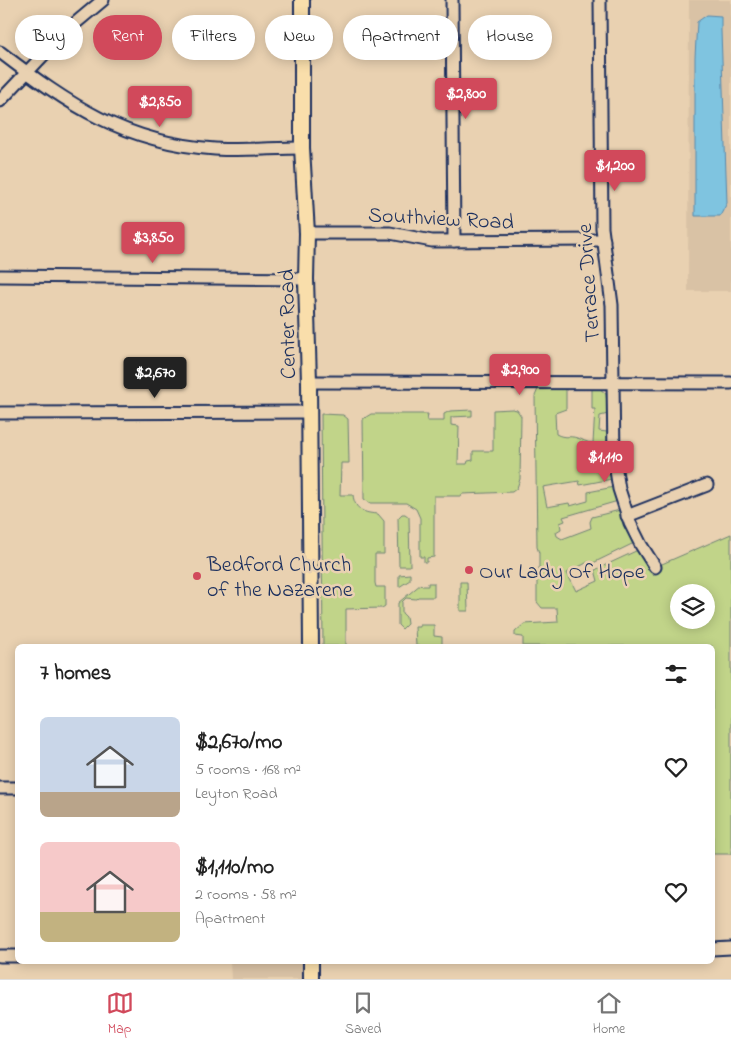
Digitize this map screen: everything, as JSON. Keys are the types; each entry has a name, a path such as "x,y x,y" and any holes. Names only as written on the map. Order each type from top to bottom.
{"main road":[{"name":"Center Road","path":"302,0 302,148 310,412 311,644"},
{"path":"311,964 311,979"}],"street":[{"path":"0,101 66,31 103,0"},
{"path":"452,0 454,241"},
{"name":"Terrace Drive","path":"600,0 604,240 612,304 614,458 619,489 627,516 641,546 655,567"},
{"path":"0,52 74,105 111,125 147,138 166,143 215,149 302,148"},
{"name":"Southview Road","path":"306,233 390,232 424,240 454,241 604,240"},
{"path":"0,276 306,279"},
{"path":"309,382 731,383"},
{"path":"0,413 310,412"},
{"path":"627,516 707,485"},
{"path":"0,788 15,788"},
{"path":"715,949 731,948"},
{"path":"0,956 15,956"}],"shaded area":[{"path":"689,0 731,0 731,291 688,291"},
{"path":"230,964 311,964 311,979 231,979"}],"green space":[{"path":"599,388 606,394 608,414 600,416 599,431 607,432 612,479 580,485 579,481 543,487 547,507 569,503 570,506 588,501 588,492 614,487 618,501 563,517 565,521 560,523 561,529 556,532 557,536 562,539 591,528 590,522 592,517 620,510 634,543 591,564 588,562 567,573 576,591 598,581 595,570 638,550 654,576 655,567 731,534 731,854 715,854 715,644 523,644 523,637 515,636 515,632 524,624 558,622 557,608 542,608 537,602 539,553 537,547 535,396 538,389 566,389 566,409 555,413 556,434 593,443 595,409 592,409 592,389"},
{"path":"472,410 472,416 451,417 451,425 459,426 458,464 467,464 468,461 473,460 473,451 493,451 493,410 517,410 521,416 520,479 517,488 512,492 434,496 434,557 427,558 427,562 424,562 424,557 420,557 420,518 416,509 406,503 370,503 364,499 363,419 371,414 428,414 427,421 444,421 444,414 450,411"},
{"path":"321,414 343,415 348,419 349,463 341,463 340,495 353,495 358,508 365,512 378,514 384,521 384,554 375,554 375,583 376,587 385,587 385,606 382,608 346,609 346,644 323,644"},
{"path":"402,514 409,517 410,566 399,566 398,518"},
{"path":"410,574 410,580 399,587 399,575"},
{"path":"460,582 467,582 468,611 460,611"},
{"path":"428,583 434,583 434,597 406,598 402,602 402,613 406,617 407,624 402,629 398,625 398,603 421,584 422,586 428,586"},
{"path":"420,625 434,625 434,636 442,637 442,644 416,644 415,627 420,627"}],"water":[{"path":"707,15 721,16 727,203 720,216 695,216 695,57 697,22"}],"place":[{"name":"Our Lady Of Hope","path":"469,570"},
{"name":"Bedford Church of the Nazarene","path":"197,576"}]}
